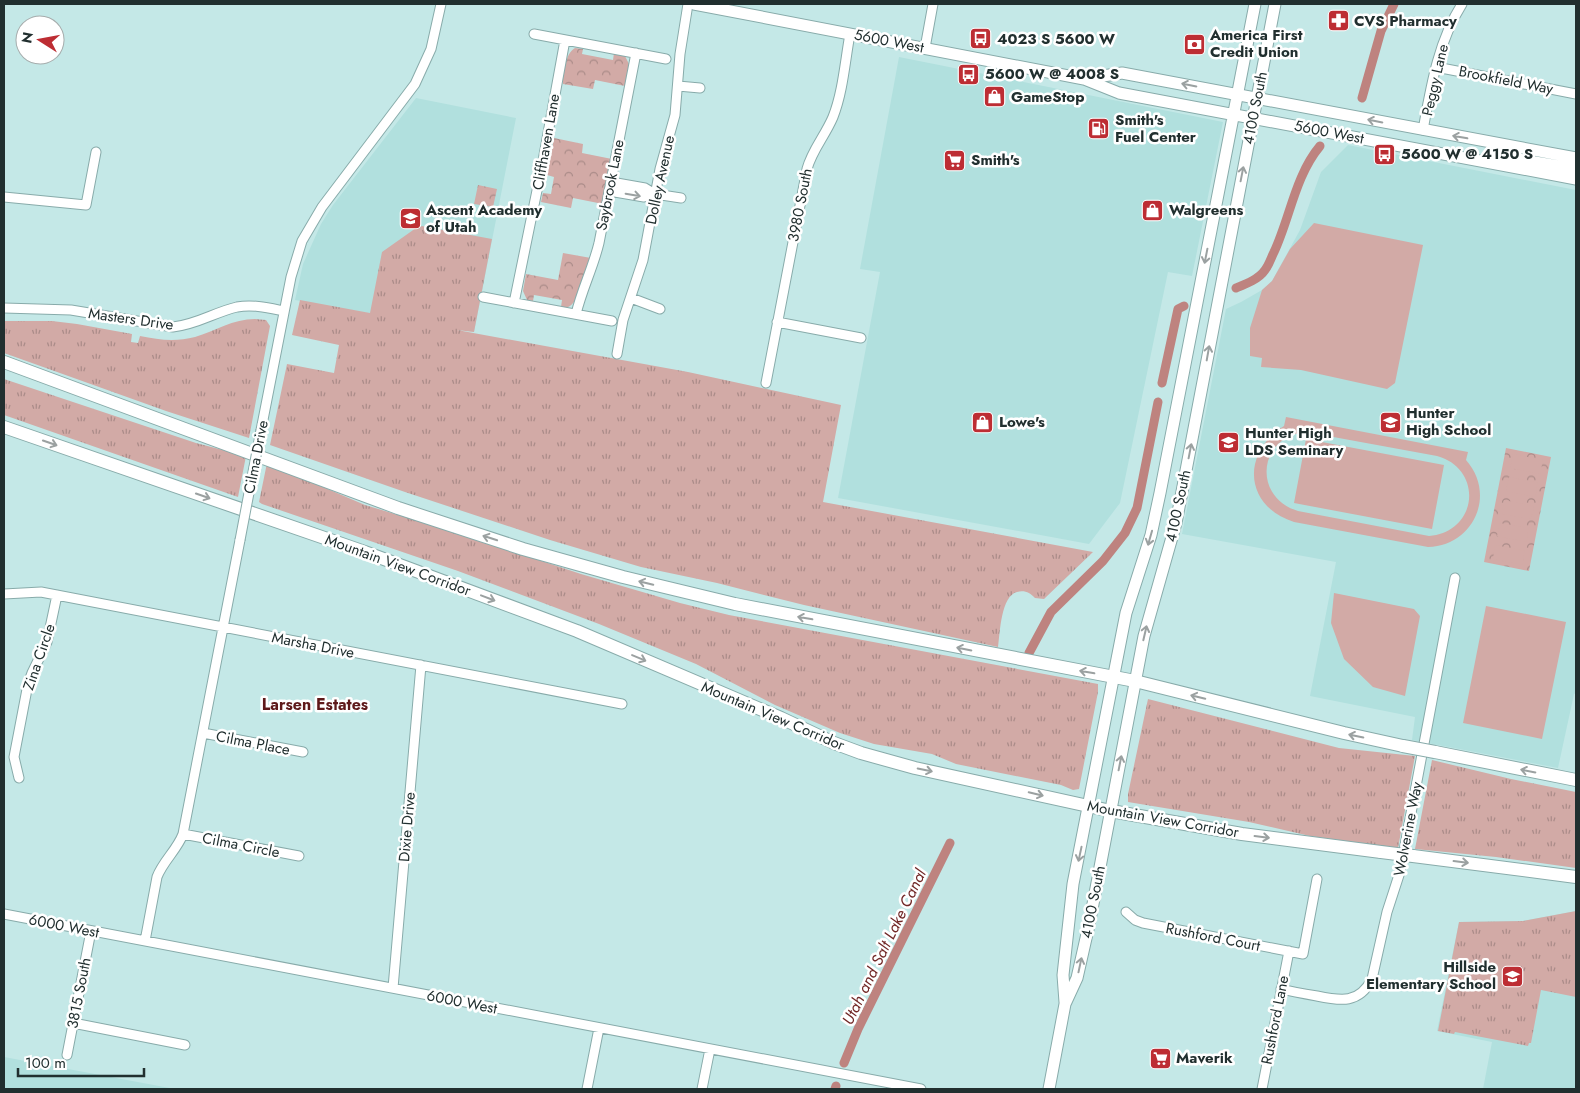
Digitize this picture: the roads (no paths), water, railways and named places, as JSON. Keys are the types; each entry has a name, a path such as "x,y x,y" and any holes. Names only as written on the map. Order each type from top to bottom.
{"highway":[{"path":"4,362 460,529 659,587 735,604 1135,681 1344,733 1576,780"},
{"name":"Mountain View Corridor","path":"4,427 365,552 567,628 781,718 834,743 888,761 1089,806 1242,834 1576,877"}],"main road":[{"name":"5600 West","path":"694,4 1084,79 1119,92 1576,179"},
{"name":"4100 South","path":"1065,1004 1063,975 1074,884 1126,613 1151,535 1160,493 1255,4"},
{"name":"4100 South","path":"1049,1089 1065,1004 1077,978 1152,602 1176,524 1275,4"},
{"name":"5600 West","path":"1084,79 1122,73 1576,158"},
{"path":"1492,163 1493,158 1501,156 1576,169"}],"street":[{"name":"Cilma Drive","path":"144,941 157,877 161,867 183,834 294,265 308,230 329,198 415,84 431,49 441,4"},
{"name":"Dolley Avenue","path":"617,354 622,325 643,260 662,162 675,115 680,54 688,4"},
{"path":"925,48 933,4"},
{"name":"Peggy Lane","path":"1423,130 1436,67 1448,29 1462,4"},
{"path":"534,34 666,58"},
{"name":"3980 South","path":"766,382 810,156 827,129 836,109 850,34"},
{"name":"Cliffhaven Lane","path":"514,303 565,40"},
{"name":"Saybrook Lane","path":"576,314 581,292 598,249 636,53"},
{"name":"Brookfield Way","path":"1436,67 1576,94"},
{"path":"678,86 700,88"},
{"path":"4,197 86,205 96,152"},
{"path":"610,187 644,197 656,194 681,198"},
{"path":"483,297 612,321"},
{"path":"631,298 660,309"},
{"name":"Masters Drive","path":"4,308 71,310 173,327 189,325 226,310 244,306 284,311"},
{"path":"777,322 862,338"},
{"name":"Wolverine Way","path":"1281,989 1336,1000 1345,1000 1360,994 1367,988 1372,979 1387,912 1400,872 1455,578"},
{"name":"Marsha Drive","path":"4,594 36,592 57,595 622,704"},
{"name":"Zina Circle","path":"19,778 14,757 28,684 45,647 57,595"},
{"name":"Dixie Drive","path":"394,988 420,665"},
{"name":"Cilma Place","path":"203,733 303,752"},
{"name":"Cilma Circle","path":"183,834 299,856"},
{"name":"Rushford Court","path":"1126,912 1143,923 1303,954 1317,879"},
{"name":"6000 West","path":"4,914 921,1089"},
{"name":"3815 South","path":"67,1055 91,931"},
{"name":"Rushford Lane","path":"1262,1089 1288,951"},
{"path":"73,1023 185,1045"},
{"path":"587,1089 599,1028"},
{"path":"702,1089 710,1049"}],"waterway":[{"name":"Utah and Salt Lake Canal","path":"1362,98 1381,31 1394,4"},
{"name":"Utah and Salt Lake Canal","path":"1236,288 1256,279 1268,266 1305,170 1320,146"},
{"name":"Utah and Salt Lake Canal","path":"1162,383 1178,309 1184,306"},
{"name":"Utah and Salt Lake Canal","path":"1029,653 1051,612 1103,561 1125,533 1137,508 1158,402"},
{"name":"Utah and Salt Lake Canal","path":"844,1063 858,1029 950,843"}],"place":[{"name":"CVS Pharmacy","path":"1338,21"},
{"name":"4023 S 5600 W","path":"981,39"},
{"name":"America First Credit Union","path":"1194,44"},
{"name":"5600 W @ 4008 S","path":"969,74"},
{"name":"GameStop","path":"995,97"},
{"name":"Smith's Fuel Center","path":"1099,129"},
{"name":"5600 W @ 4150 S","path":"1385,154"},
{"name":"Smith's","path":"955,160"},
{"name":"Walgreens","path":"1153,210"},
{"name":"Ascent Academy of Utah","path":"410,219"},
{"name":"Lowe's","path":"983,422"},
{"name":"Hunter High School","path":"1390,422"},
{"name":"Hunter High LDS Seminary","path":"1229,442"},
{"name":"Hillside Elementary School","path":"1512,976"},
{"name":"Maverik","path":"1160,1058"}],"district":[{"name":"Larsen Estates","path":"315,704"}]}
